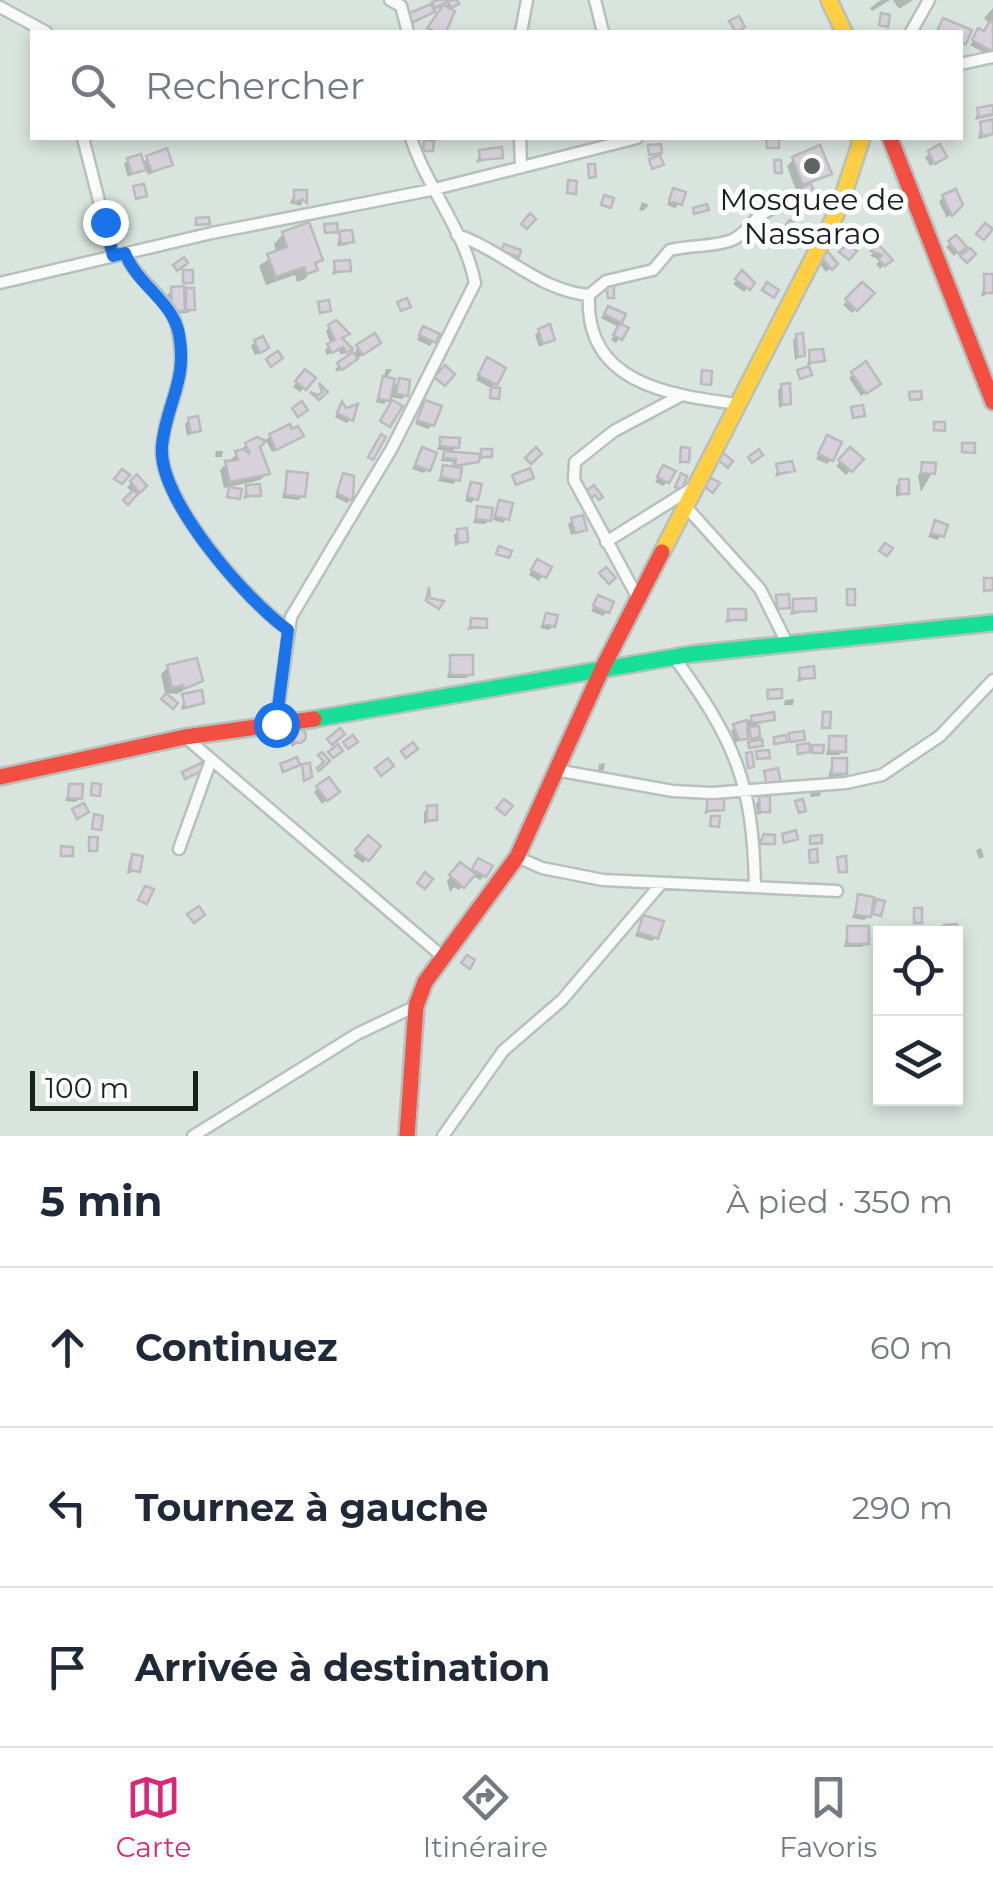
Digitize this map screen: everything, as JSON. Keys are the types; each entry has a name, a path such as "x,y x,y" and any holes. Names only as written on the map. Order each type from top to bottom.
{"street":[{"path":"521,30 527,0"},
{"path":"595,0 602,30"},
{"path":"830,0 843,30"},
{"path":"912,30 929,0"},
{"path":"400,2 407,30"},
{"path":"0,7 42,30"},
{"path":"963,63 993,56"},
{"path":"83,140 119,255 166,305 178,331 181,382 162,444 175,497 264,613 288,630"},
{"path":"276,724 288,630 299,602 392,448 472,295 472,266 432,190 412,140"},
{"path":"520,140 521,167"},
{"path":"0,283 432,190 629,140"},
{"path":"408,1136 416,1006 442,956 517,857 602,669 839,208 861,140"},
{"path":"891,140 989,382 993,402"},
{"path":"589,295 606,281 653,270 670,250 727,242 746,233 761,215 783,206 798,202 839,208"},
{"path":"457,235 492,248 549,285 589,295"},
{"path":"589,295 604,356 642,384 680,396 737,404"},
{"path":"639,600 574,480 575,462 614,431 680,396"},
{"path":"606,542 700,484"},
{"path":"687,508 708,526 760,589 786,643"},
{"path":"0,777 186,737 374,711 674,657 993,623"},
{"path":"674,657 718,717 747,791 754,825 755,887"},
{"path":"555,770 672,791 747,791 882,775 940,736 993,680"},
{"path":"186,737 442,956"},
{"path":"179,849 211,760"},
{"path":"517,857 568,874 660,885 837,891"},
{"path":"443,1136 503,1051 562,1000 660,885"},
{"path":"193,1136 357,1034 416,1006"}],"building":[{"path":"457,0 459,4 451,8 448,2 435,8 432,2"},
{"path":"431,4 435,12 409,24 405,15"},
{"path":"443,5 455,11 447,30 427,28"},
{"path":"881,13 890,15 888,27 879,25"},
{"path":"739,16 745,27 735,30 729,21"},
{"path":"943,18 972,30 966,44 963,30 937,30"},
{"path":"990,21 993,52 972,40 978,28 984,31"},
{"path":"993,105 993,114 979,117 977,108"},
{"path":"993,119 993,134 982,136 980,122"},
{"path":"424,140 434,141 433,151 423,151"},
{"path":"766,140 779,140 779,148 767,148"},
{"path":"661,144 662,153 649,155 648,145"},
{"path":"940,144 947,157 935,164 928,151"},
{"name":"Mosquee de Nassarao","path":"820,145 832,174 803,185 792,157"},
{"path":"502,147 503,158 480,160 479,150"},
{"path":"167,148 173,165 152,172 146,156"},
{"path":"141,154 146,170 132,174 127,158"},
{"path":"660,155 664,165 652,169 649,159"},
{"path":"774,160 781,160 782,173 775,173"},
{"path":"588,164 595,164 596,177 589,178"},
{"path":"568,180 577,181 576,194 567,193"},
{"path":"810,183 814,190 803,197 799,190"},
{"path":"144,184 147,196 136,199 133,186"},
{"path":"673,188 686,192 682,205 669,201"},
{"path":"956,189 963,205 952,216 942,195"},
{"path":"294,190 307,190 307,203 302,199 294,203"},
{"path":"604,195 614,198 611,208 601,205"},
{"path":"707,204 709,210 694,214 693,208"},
{"path":"530,213 536,219 527,229 521,224"},
{"path":"209,217 210,224 196,225 196,218"},
{"path":"790,220 798,227 790,237 782,230"},
{"path":"309,222 323,260 315,263 318,270 307,274 304,267 276,277 267,254 287,247 282,232"},
{"path":"337,223 338,232 325,233 324,224"},
{"path":"985,223 993,229 984,240 976,234"},
{"path":"352,230 354,242 341,244 339,231"},
{"path":"956,235 967,247 959,254 948,241"},
{"path":"848,243 857,251 849,260 839,252"},
{"path":"504,244 521,250 519,257 501,251"},
{"path":"878,244 893,260 885,266 878,259 882,255 871,251"},
{"path":"970,248 976,254 967,263 960,256"},
{"path":"828,252 838,264 832,270 821,257"},
{"path":"184,257 188,263 177,271 173,265"},
{"path":"350,260 351,271 335,272 334,261"},
{"path":"183,270 193,270 193,283 183,283"},
{"path":"742,270 755,283 750,290 735,279"},
{"path":"984,274 993,274 993,293 984,293"},
{"path":"767,282 779,290 774,298 762,290"},
{"path":"862,282 875,293 857,311 845,299"},
{"path":"606,285 614,285 614,298 608,298"},
{"path":"184,286 185,311 172,311 171,287"},
{"path":"186,288 194,288 195,310 186,310"},
{"path":"407,298 411,307 401,311 397,302"},
{"path":"329,300 331,311 320,313 318,302"},
{"path":"608,306 626,314 622,323 604,314"},
{"path":"336,320 350,334 342,338 353,349 346,353 343,347 332,353 327,344 335,340 328,325"},
{"path":"620,323 629,328 622,340 613,335"},
{"path":"550,324 555,340 543,344 538,329"},
{"path":"423,326 440,334 436,343 419,335"},
{"path":"375,333 381,343 363,355 356,345"},
{"path":"803,333 805,356 798,357 796,334"},
{"path":"263,336 269,348 260,353 254,340"},
{"path":"823,349 825,361 810,363 809,350"},
{"path":"278,351 283,358 271,367 266,359"},
{"path":"353,352 358,359 342,370 337,363"},
{"path":"487,357 506,368 497,385 478,375"},
{"path":"866,361 881,384 866,394 851,372"},
{"path":"445,365 455,374 445,386 434,377"},
{"path":"809,366 812,375 800,379 797,370"},
{"path":"305,369 316,378 306,390 295,381"},
{"path":"702,370 712,371 711,385 701,384"},
{"path":"383,376 395,379 390,401 378,399"},
{"path":"399,378 410,380 408,396 396,394"},
{"path":"319,383 328,392 319,400 310,392 322,392"},
{"path":"790,383 791,404 782,405 781,384"},
{"path":"491,387 500,388 499,399 490,398"},
{"path":"921,391 922,399 910,400 909,392"},
{"path":"392,400 403,406 390,427 380,421"},
{"path":"425,400 442,406 434,426 417,420"},
{"path":"302,401 308,410 298,417 292,408"},
{"path":"342,401 346,408 358,404 353,421 337,413"},
{"path":"863,405 865,416 853,418 851,407"},
{"path":"198,416 201,431 191,433 188,418"},
{"path":"934,422 945,422 945,431 934,430"},
{"path":"290,424 292,429 298,426 304,436 276,450 269,434"},
{"path":"381,434 386,437 373,460 368,457"},
{"path":"827,435 842,442 833,461 818,454"},
{"path":"257,437 266,441 260,447 270,474 230,482 225,461 238,460 235,451 244,449 250,454 245,443"},
{"path":"440,437 460,438 459,448 440,446"},
{"path":"962,443 975,443 975,453 962,452"},
{"path":"422,447 437,453 430,471 415,465"},
{"path":"536,447 542,454 531,464 525,458"},
{"path":"681,447 690,448 689,462 680,462"},
{"path":"850,447 864,459 852,472 838,460"},
{"path":"481,449 492,449 492,457 481,457"},
{"path":"759,449 763,455 752,463 748,457"},
{"path":"444,451 480,454 479,462 455,466 456,459 443,458"},
{"path":"723,453 733,461 728,468 717,459"},
{"path":"792,461 795,471 779,474 776,464"},
{"path":"922,462 936,463 935,474 921,473"},
{"path":"443,465 462,468 460,481 441,477"},
{"path":"663,465 676,471 669,483 657,477"},
{"path":"530,468 534,478 516,485 512,475"},
{"path":"122,469 130,475 122,484 114,479"},
{"path":"287,471 308,473 305,497 285,495"},
{"path":"343,473 354,476 353,501 337,493"},
{"path":"681,473 687,476 682,490 675,487"},
{"path":"137,474 147,486 140,493 130,481"},
{"path":"708,476 720,483 713,493 702,485"},
{"path":"899,479 909,479 909,494 899,494"},
{"path":"471,482 482,484 478,500 467,497"},
{"path":"260,484 261,496 246,496 246,485"},
{"path":"594,485 603,497 599,500 595,495 587,501 582,494"},
{"path":"229,487 242,489 240,499 227,497"},
{"path":"133,490 138,494 128,505 123,500"},
{"path":"499,500 513,503 509,520 495,516"},
{"path":"477,506 493,508 491,521 476,519"},
{"path":"583,515 587,530 575,533 571,518"},
{"path":"935,520 948,525 944,537 931,533"},
{"path":"467,528 468,542 458,543 457,529"},
{"path":"885,543 893,548 887,556 879,551"},
{"path":"499,546 512,551 509,558 496,554"},
{"path":"537,559 552,567 546,578 531,570"},
{"path":"606,567 616,578 609,584 599,573"},
{"path":"984,578 993,578 993,590 984,591"},
{"path":"429,587 430,598 444,601 439,609 426,601"},
{"path":"847,589 855,589 855,605 847,605"},
{"path":"789,594 790,608 777,609 776,595"},
{"path":"598,595 614,602 609,613 593,606"},
{"path":"816,598 816,611 793,612 793,599"},
{"path":"728,609 746,609 746,620 728,620"},
{"path":"546,613 558,615 555,627 543,624"},
{"path":"471,618 487,619 487,628 470,627"},
{"path":"450,655 473,655 473,675 450,675"},
{"path":"197,658 203,681 184,689 183,685 172,688 167,665"},
{"path":"814,666 815,678 800,679 799,668"},
{"path":"782,689 782,698 768,699 767,690"},
{"path":"202,690 204,703 185,708 182,694"},
{"path":"166,693 178,703 173,709 161,699"},
{"path":"774,712 775,720 752,723 751,716"},
{"path":"823,712 831,712 830,728 822,728"},
{"path":"747,720 748,739 739,740 733,724"},
{"path":"759,726 760,737 751,739 749,727"},
{"path":"340,728 345,734 332,745 327,739"},
{"path":"299,729 306,736 299,743 292,736"},
{"path":"804,731 805,740 790,742 789,733"},
{"path":"353,735 358,742 348,749 343,742"},
{"path":"786,735 787,742 774,744 774,737"},
{"path":"829,736 846,736 846,752 829,751"},
{"path":"762,739 763,746 749,748 748,742"},
{"path":"413,742 418,749 406,758 401,751"},
{"path":"809,743 810,752 798,754 797,745"},
{"path":"338,744 343,751 333,758 328,752"},
{"path":"812,745 824,745 823,753 812,753"},
{"path":"769,750 770,758 757,759 756,751"},
{"path":"322,752 330,761 319,771 317,768 324,762 318,755"},
{"path":"752,752 754,767 748,768 746,753"},
{"path":"297,757 300,765 283,772 280,764"},
{"path":"388,758 394,766 381,776 375,768"},
{"path":"832,758 847,758 847,774 832,774"},
{"path":"203,762 206,769 185,779 182,772"},
{"path":"310,763 312,777 304,781 302,764"},
{"path":"778,768 781,784 767,786 764,771"},
{"path":"329,777 340,792 327,801 316,786"},
{"path":"92,783 101,784 100,796 91,795"},
{"path":"69,784 83,784 82,799 68,798"},
{"path":"759,796 770,796 770,812 760,812"},
{"path":"724,797 724,810 707,811 707,798"},
{"path":"504,799 513,806 505,815 496,808"},
{"path":"803,799 806,811 799,813 795,801"},
{"path":"84,803 89,812 77,819 72,809"},
{"path":"437,805 437,820 427,821 427,806"},
{"path":"94,814 103,816 101,830 92,829"},
{"path":"711,816 720,816 719,827 710,826"},
{"path":"796,830 798,839 784,843 782,834"},
{"path":"764,834 775,835 775,844 759,844"},
{"path":"368,835 381,846 369,861 355,850"},
{"path":"822,835 822,843 810,844 810,836"},
{"path":"89,837 98,837 97,851 89,851"},
{"path":"61,846 73,847 73,856 61,856"},
{"path":"817,849 818,862 810,863 809,850"},
{"path":"132,854 143,856 140,872 130,870"},
{"path":"846,856 847,872 839,872 837,857"},
{"path":"478,858 493,866 486,877 472,869"},
{"path":"460,862 476,874 464,888 449,875"},
{"path":"425,872 433,879 425,889 417,883"},
{"path":"145,886 154,889 147,904 138,900"},
{"path":"858,894 874,897 871,917 855,915"},
{"path":"876,899 885,901 881,916 873,914"},
{"path":"199,906 205,915 194,923 187,914"},
{"path":"914,908 922,908 922,923 914,923"},
{"path":"643,915 664,921 658,939 638,932"},
{"path":"847,926 869,926 869,944 847,944"},
{"path":"467,955 475,960 470,969 461,963"}],"traffic: fast":[{"path":"314,719 692,654 993,623"}],"traffic: slow":[{"path":"829,0 843,30"},
{"path":"662,552 839,208 861,140"}],"traffic: jam":[{"path":"891,140 993,402"},
{"path":"407,1136 416,1006 425,982 517,857 602,669 662,552"},
{"path":"0,777 185,737 314,719"}],"place":[{"name":"Mosquee de Nassarao","path":"812,166"}],"route":[{"path":"105,222 113,256 125,253 130,267 175,319 181,382 166,427 162,457 175,497 264,613 288,630 276,724"}]}
